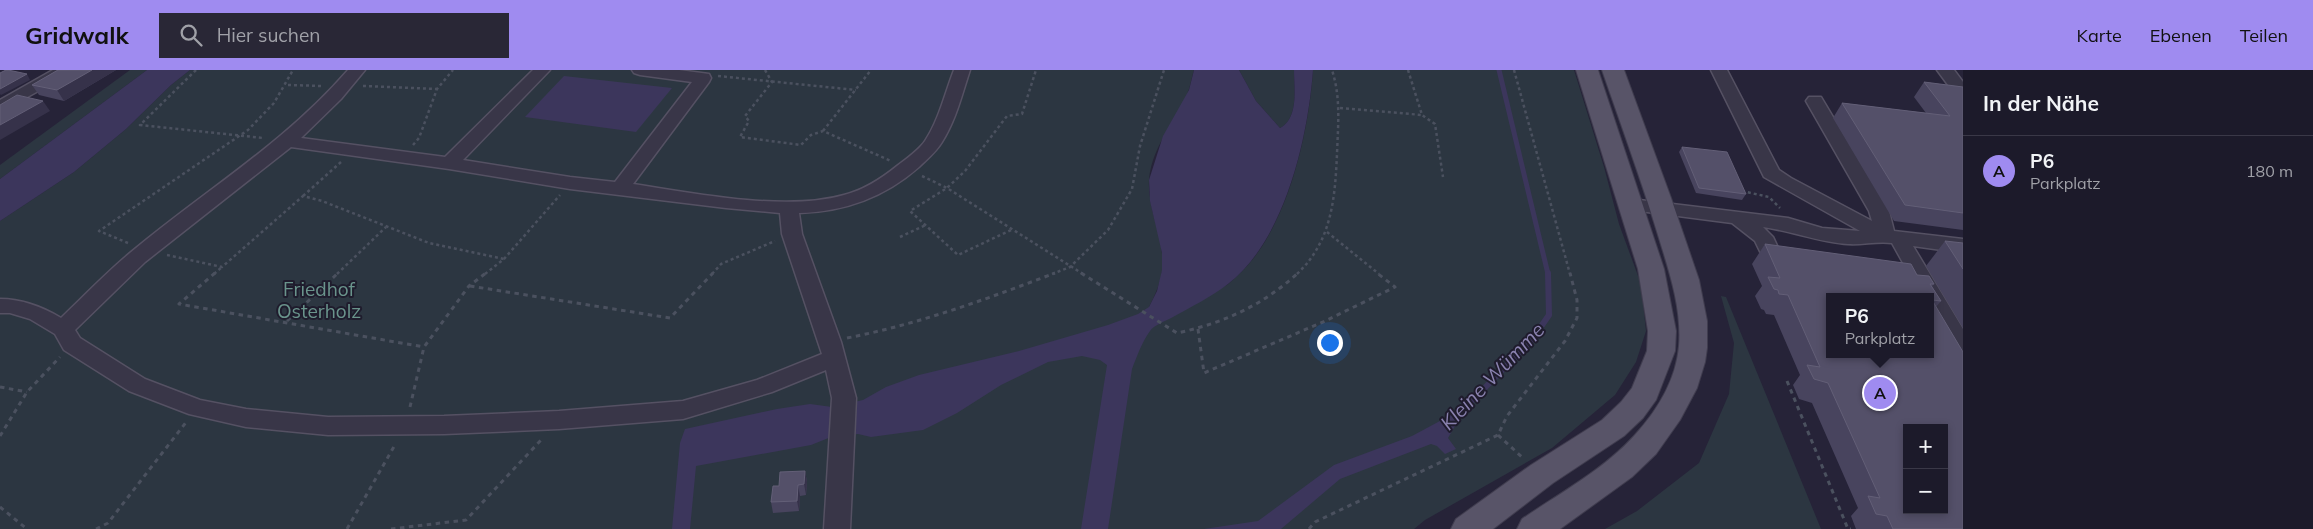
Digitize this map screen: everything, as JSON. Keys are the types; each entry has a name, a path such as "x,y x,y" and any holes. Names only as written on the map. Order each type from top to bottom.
{"main road":[{"path":"1468,529 1542,474 1613,428 1632,410 1645,392 1661,351 1662,331 1651,269 1587,70"},
{"path":"1534,529 1605,480 1644,446 1664,421 1679,396 1688,371 1693,347 1692,313 1689,293 1663,208 1613,70"}],"street":[{"path":"0,106 65,70"},
{"path":"68,337 146,250 286,141 345,86 357,70"},
{"path":"449,163 542,70"},
{"path":"620,188 703,78 640,70"},
{"path":"286,141 404,156 570,183 716,202 789,209 821,207 851,200 879,187 906,168 934,142 962,70"},
{"path":"1719,70 1771,173 1784,182 1892,237"},
{"path":"1945,70 1963,93"},
{"path":"1815,100 1923,293"},
{"path":"1631,205 1788,224 1820,234 1848,246 1892,237 1963,246"},
{"path":"789,209 792,234 832,350 844,398 837,529"},
{"path":"1738,218 1763,237 1777,267"},
{"path":"0,306 10,306 38,314 137,385 197,408 246,418 328,426 559,420 683,410 764,386 832,350"},
{"path":"1934,314 1958,358"}],"path":[{"path":"196,70 140,124 286,141"},
{"path":"222,268 146,250 100,231 241,136 269,110 288,85 293,70"},
{"path":"404,156 419,138 437,89 454,70"},
{"path":"764,70 772,82"},
{"path":"772,82 745,116 749,121 740,137 801,145 811,135 823,131 871,70"},
{"path":"1012,230 958,255 910,211 948,188 965,171 1007,116 1022,114 1036,70"},
{"path":"832,350 970,306 1070,266 1108,230 1132,189 1140,146 1164,70"},
{"path":"823,131 948,188 1177,333 1198,329 1248,309 1274,294 1300,271 1327,232 1336,175 1340,108 1332,70"},
{"path":"1408,70 1422,115"},
{"path":"1309,529 1315,522 1498,435 1507,416 1565,341 1577,318 1577,300 1514,70"},
{"path":"703,78 716,76 856,90"},
{"path":"1340,108 1422,115 1435,124 1443,177"},
{"path":"354,150 179,304 287,321 424,347"},
{"path":"347,529 406,425 424,347 469,286 504,259 570,183"},
{"path":"1738,191 1763,194 1772,198 1778,204 1788,224"},
{"path":"302,196 322,201 429,243 504,259"},
{"path":"900,236 926,225"},
{"path":"287,321 386,227"},
{"path":"1198,329 1204,373 1323,322 1395,287 1327,232"},
{"path":"469,286 670,318 721,264 792,234"},
{"path":"0,436 27,392 68,337"},
{"path":"1787,381 1848,529 1851,529"},
{"path":"0,386 27,392"},
{"path":"96,529 108,523 161,452 197,408"},
{"path":"391,529 466,520 559,420"},
{"path":"0,507 27,529"}],"green space":[{"path":"130,70 147,70 0,179 0,165"},
{"name":"Friedhof Osterholz","path":"190,70 1194,70 1185,100 1160,143 1151,167 1149,191 1163,260 1160,280 1149,307 1227,285 1255,256 1270,233 1292,180 1306,122 1313,70 1574,70 1604,167 1619,224 1641,284 1646,331 1636,362 1615,395 1552,448 1425,520 1414,529 0,529 0,221 74,172 126,129 171,85"},
{"path":"1239,70 1294,70 1295,94 1293,110 1286,123 1280,128 1256,101"},
{"path":"1721,296 1726,297 1821,529 1605,529 1637,511 1699,463 1729,394 1734,343"}],"shaded area":[{"path":"147,70 190,70 171,85 126,129 74,172 0,221 0,179"},
{"path":"1194,70 1239,70 1256,101 1280,128 1286,123 1293,110 1295,94 1294,70 1313,70 1306,126 1290,186 1279,215 1265,242 1248,265 1228,284 1215,293 1154,327 1142,344 1132,369 1108,529 1081,529 1107,365 1100,360 1082,356 1048,362 1001,385 957,413 923,430 871,437 858,434 831,437 811,445 696,466 690,529 672,529 680,443 685,429 777,409 810,404 832,407 863,400 886,387 919,375 1019,351 1108,325 1138,314 1149,307 1157,291 1162,270 1162,253 1150,201 1149,180 1163,136 1189,90"},
{"path":"564,76 672,88 636,132 525,117"},
{"path":"1466,407 1448,438 1456,449 1445,454 1437,446 1431,444 1340,479 1281,529 1204,529 1258,521 1334,465 1412,436"}],"building":[{"path":"6,70 27,74 0,89 0,73"},
{"path":"58,70 92,70 57,90 32,85"},
{"path":"1924,82 1963,87 1963,213 1905,205 1842,103 1950,116"},
{"path":"17,95 43,101 0,125 0,105"},
{"path":"1682,147 1727,152 1746,194 1699,188"},
{"path":"1945,241 1963,243 1963,269"},
{"path":"1765,244 1911,264 1917,275 1929,276 1934,284 1930,284 1941,301 1934,300 1934,293 1826,293 1826,358 1934,358 1934,303 1963,352 1963,529 1893,529 1887,516 1876,514 1868,496 1880,498 1828,383 1814,379 1807,365 1820,367 1788,295 1779,294 1778,290 1774,289 1768,277 1780,278"},
{"path":"805,471 804,484 798,485 797,501 771,502 773,486 779,486 780,472"}],"waterway":[{"name":"Kleine Wümme","path":"1499,70 1548,274"},
{"name":"Kleine Wümme","path":"1461,412 1531,341 1549,315 1548,273"}],"place":[{"name":"P6","path":"1880,393"}]}
